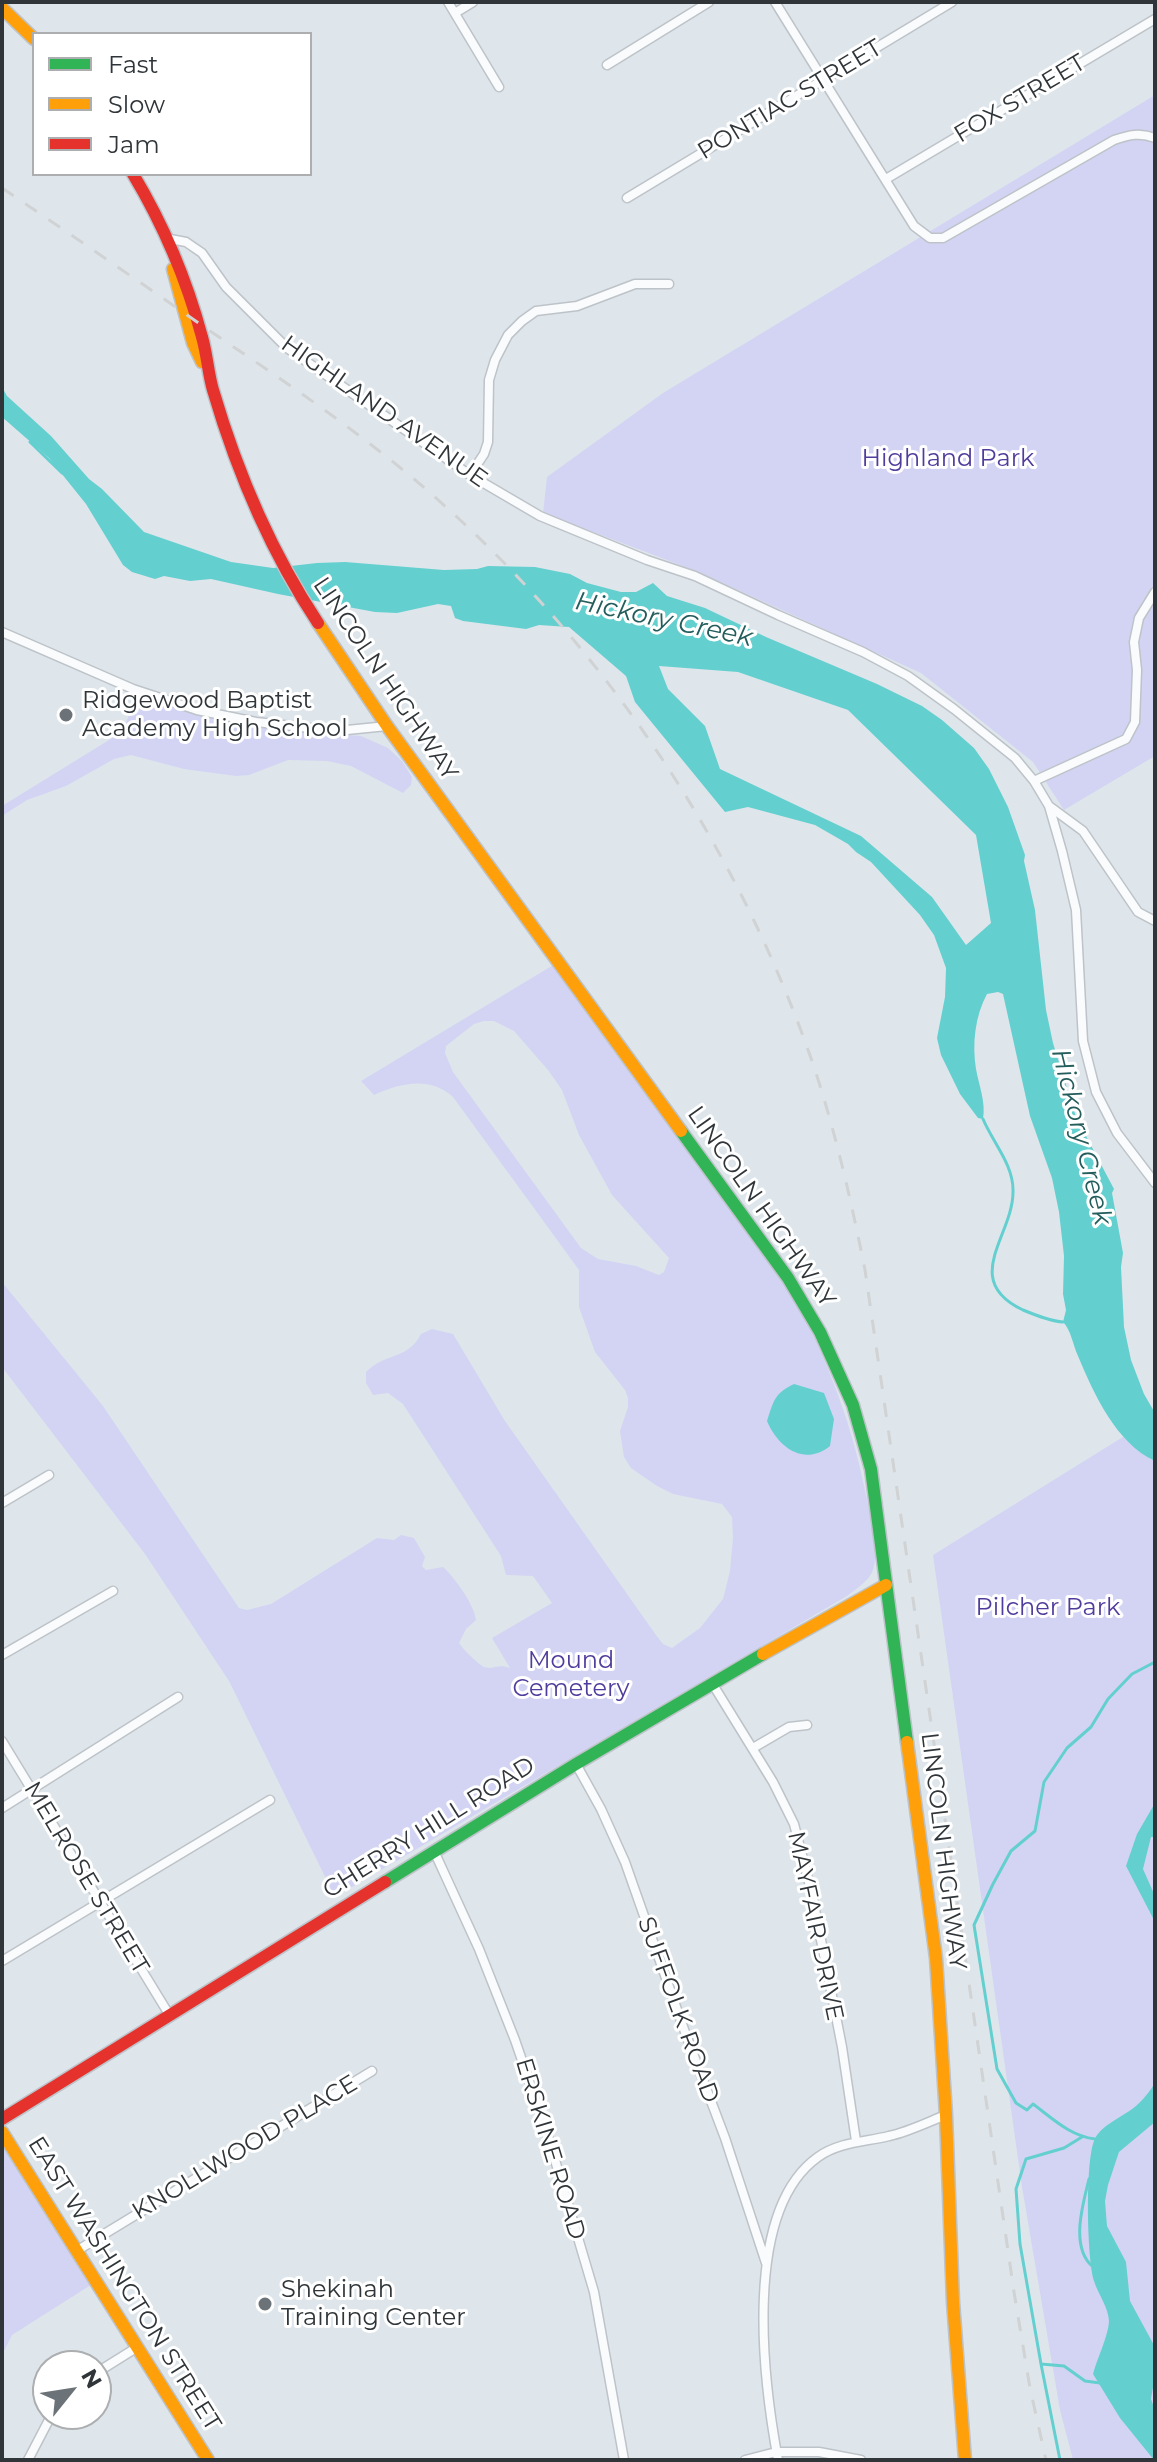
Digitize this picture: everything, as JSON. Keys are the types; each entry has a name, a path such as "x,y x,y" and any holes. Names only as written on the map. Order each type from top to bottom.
{"main road":[{"path":"2,8 32,37"},
{"name":"LINCOLN HIGHWAY","path":"134,176 187,286 203,340 212,387 230,444 280,559 320,627 387,726 788,1278 820,1332 853,1405 871,1469 936,1958 954,2317 965,2460"},
{"name":"CHERRY HILL ROAD","path":"2,2119 576,1764 886,1585"},
{"name":"EAST WASHINGTON STREET","path":"2,2132 208,2460"}],"street":[{"path":"448,2 499,87"},
{"path":"455,13 473,2"},
{"path":"607,65 709,2"},
{"path":"775,2 914,226 930,238 943,238 1114,140 1130,134 1155,138"},
{"name":"PONTIAC STREET","path":"627,198 952,2"},
{"name":"FOX STREET","path":"886,179 1155,19"},
{"name":"HIGHLAND AVENUE","path":"165,238 186,242 202,253 226,287 287,348 470,475 540,516 647,560 695,576 908,676 1015,758 1049,806"},
{"path":"470,475 488,442 489,380 495,360 508,335 522,321 536,311 577,306 635,284 669,284"},
{"path":"1034,781 1126,739 1135,722 1137,670 1134,642 1139,618 1155,592"},
{"path":"2,632 133,689 197,710 256,722 337,731 387,726"},
{"path":"1049,806 1083,831 1138,912 1155,921"},
{"path":"1049,806 1076,910 1083,1041 1096,1092 1117,1133 1155,1183"},
{"path":"2,1503 49,1475"},
{"path":"2,1655 113,1591"},
{"name":"MAYFAIR DRIVE","path":"712,1683 773,1782 794,1824 812,1894 842,2047 856,2141"},
{"path":"2,1808 178,1697"},
{"path":"753,1748 789,1727 807,1725"},
{"name":"MELROSE STREET","path":"2,1741 170,2016"},
{"name":"SUFFOLK ROAD","path":"576,1764 625,1862 725,2138 766,2263"},
{"path":"2,1961 270,1800"},
{"name":"ERSKINE ROAD","path":"434,1851 479,1949 547,2133 594,2292 624,2460"},
{"name":"KNOLLWOOD PLACE","path":"78,2250 372,2071"},
{"path":"777,2456 764,2333 766,2263 778,2215 794,2180 820,2156 856,2141 890,2136 946,2115"},
{"path":"112,2363 136,2348"},
{"path":"28,2460 44,2430"},
{"path":"745,2460 819,2452 861,2460"}],"green space":[{"name":"Highland Park","path":"1155,95 1155,756 1064,810 1033,762 921,673 696,571 543,513 547,477 663,393"},
{"path":"144,696 224,720 361,736 388,748 402,761 412,777 411,785 403,793 351,766 327,761 288,760 249,775 236,776 184,769 131,755 114,759 66,786 27,800 2,816 2,806 122,732 136,698"},
{"name":"Mound Cemetery","path":"555,964 798,1304 834,1383 852,1436 865,1491 875,1558 869,1578 847,1596 335,1897 229,1681 145,1554 2,1367 2,1282 103,1406 239,1608 247,1610 271,1604 377,1538 394,1540 401,1535 414,1538 425,1557 422,1566 426,1570 443,1567 468,1599 476,1620 466,1629 459,1643 484,1667 510,1668 492,1638 552,1603 533,1576 506,1575 501,1556 403,1404 388,1393 373,1395 366,1383 366,1372 381,1361 410,1348 421,1334 432,1329 453,1334 505,1421 663,1644 672,1648 700,1628 723,1599 733,1538 732,1517 722,1504 673,1494 631,1468 624,1457 620,1431 628,1398 595,1352 579,1307 579,1270 453,1097 444,1090 425,1084 394,1087 374,1095 361,1081","holes":["494,1021 514,1031 562,1090 579,1135 612,1195 669,1258 664,1272 659,1275 636,1266 598,1259 581,1248 453,1072 445,1053 446,1046 474,1024"]},
{"name":"Pilcher Park","path":"1155,1417 1155,2460 1073,2460 1060,2410 1022,2187 933,1555"},
{"path":"2,2136 94,2283 12,2335 2,2355"}],"water":[{"path":"2,387 7,396 51,436 89,479 144,532 231,562 273,568 345,562 444,570 488,566 535,567 570,574 587,583 621,592 636,592 653,583 667,596 705,608 922,706 974,748 989,769 1008,807 1025,855 1053,1043 1076,1117 1114,1189 1112,1193 1123,1253 1124,1327 1131,1360 1155,1413 1155,1461 1129,1442 1108,1416 1063,1322 1066,1310 1059,1212 1052,1178 1030,1116 1003,994 987,994 976,1030 975,1060 983,1100 983,1119 978,1118 960,1094 941,1055 937,1038 945,997 946,968 934,935 920,915 871,862 815,825 748,807 725,812 635,702 626,676 569,627 539,625 526,629 463,621 455,618 451,606 438,604 397,613 375,612 211,579 190,581 164,576 155,579 132,572 123,565 86,504 49,458 2,417","holes":["659,666 738,672 848,710 976,835 991,923 966,945 932,897 861,836 720,769 705,726 668,689"]},
{"path":"794,1384 824,1393 834,1419 830,1446 811,1455 785,1446 767,1421 776,1398"},
{"path":"1155,1803 1155,1837 1151,1837 1143,1869 1155,1896 1155,1922 1126,1866 1137,1834"},
{"path":"1155,2083 1155,2122 1119,2152 1105,2201 1107,2226 1126,2262 1130,2301 1155,2347 1151,2399 1155,2410 1154,2460 1120,2418 1093,2374 1109,2322 1092,2270 1088,2211 1091,2152 1097,2135 1139,2104"}],"waterway":[{"name":"Hickory Creek","path":"30,442 62,473"},
{"path":"983,1119 1007,1163 1013,1192 1011,1208 994,1256 992,1271 995,1285 1004,1298 1023,1310 1063,1322"},
{"path":"1095,2139 1069,2130 1033,2104 1027,2110 1016,2103 997,2069 974,1925 1011,1851 1035,1831 1044,1782 1067,1748 1091,1727 1108,1699 1132,1674 1155,1662"},
{"path":"1060,2460 1020,2244 1016,2189 1026,2159 1064,2148 1082,2137"},
{"name":"Hickory Creek","path":"1089,2179 1080,2236 1085,2258 1092,2266"},
{"path":"1041,2364 1064,2366 1085,2381 1100,2383"}],"railway":[{"path":"2,188 339,421 414,479 480,539 542,603 599,671 652,743 700,819 742,897 780,978 828,1112 865,1270 1014,2292 1046,2460"}],"traffic: fast":[{"path":"681,1131 788,1278 820,1332 853,1405 871,1469 907,1742"},
{"path":"385,1882 763,1654"}],"traffic: slow":[{"path":"2,8 32,37"},
{"path":"173,269 193,343 202,362"},
{"path":"318,623 387,726 681,1131"},
{"path":"763,1654 886,1585"},
{"path":"907,1742 936,1958 953,2302 965,2460"},
{"path":"2,2132 208,2460"}],"traffic: jam":[{"path":"134,176 164,233 189,295 204,343 213,390 244,481 270,540 318,623"},
{"path":"2,2119 385,1882"}],"place":[{"name":"Ridgewood Baptist Academy High School","path":"66,715"},
{"name":"Shekinah Training Center","path":"265,2304"}]}
